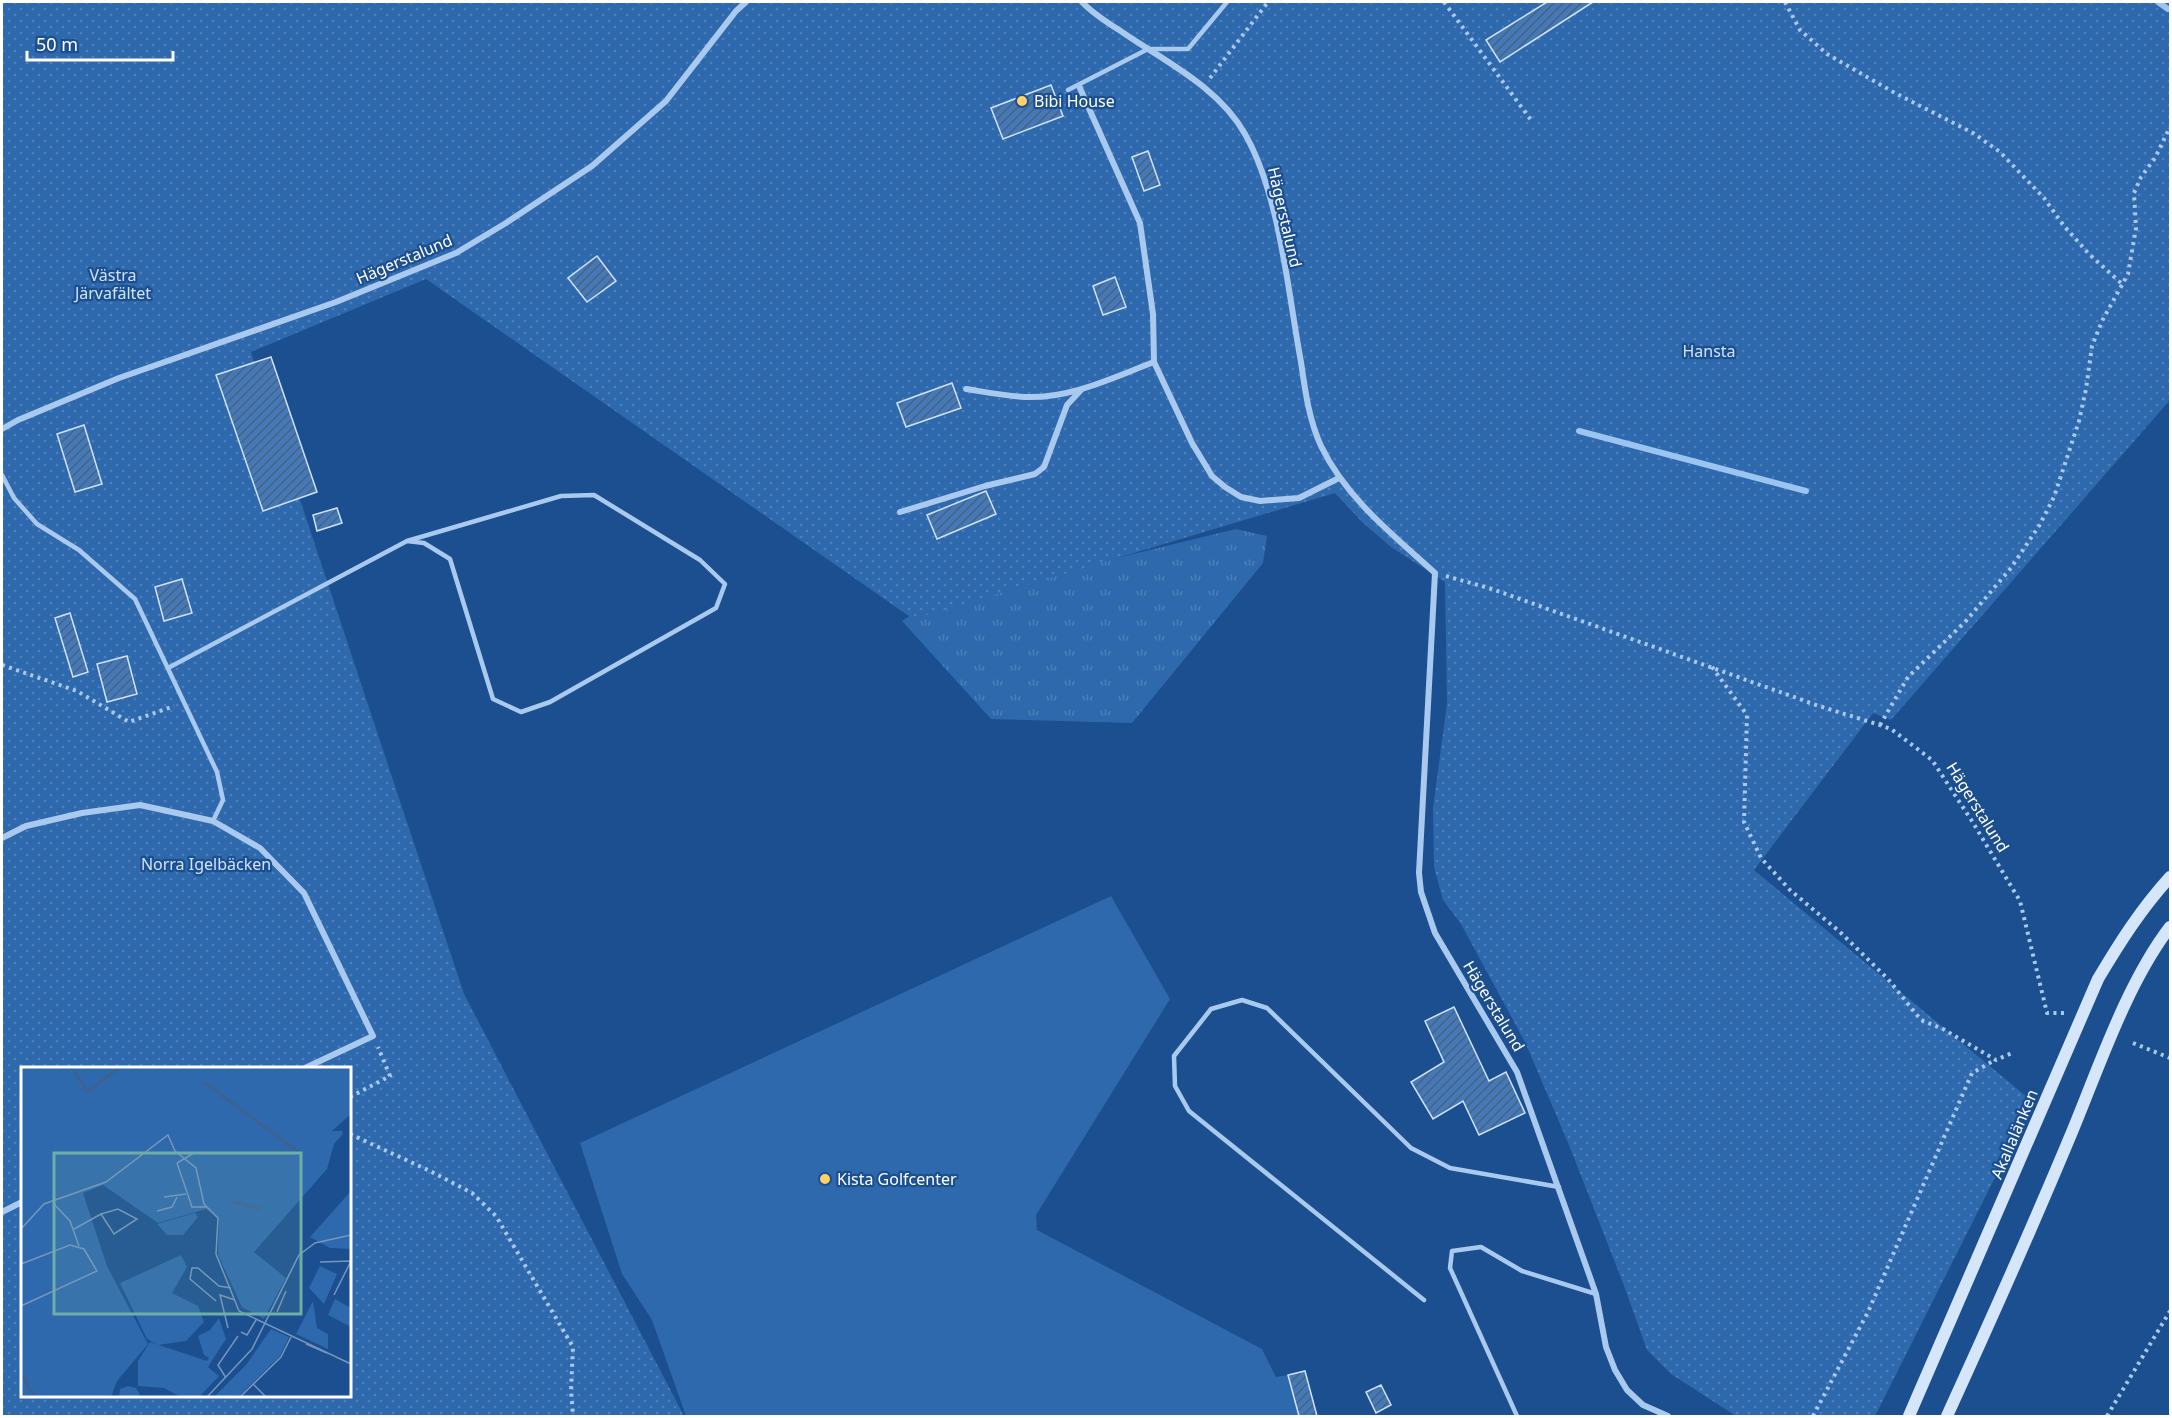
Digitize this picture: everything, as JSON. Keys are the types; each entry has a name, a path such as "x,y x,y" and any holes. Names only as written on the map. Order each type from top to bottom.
{"main road":[{"name":"Akallalänken","path":"1909,1416 2098,979 2124,935 2170,877"},
{"path":"1947,1416 1991,1321 2112,1036 2137,982 2170,927"}],"street":[{"name":"Hägerstalund","path":"2,429 18,420 119,378 336,302 456,253 516,217 600,159 666,101 736,11 746,2"},
{"name":"Hägerstalund","path":"1082,2 1106,22 1204,86 1227,108 1244,131 1256,154 1275,219 1309,409 1320,445 1340,478 1357,500 1435,573 1419,873 1420,892 1435,933 1517,1072 1596,1294 1606,1347 1620,1380 1643,1404 1668,1416"},
{"path":"1079,86 1140,223 1153,314 1154,362 1192,443 1212,476 1241,497 1260,501 1299,498 1340,478"},
{"path":"966,389 1026,397 1054,395 1082,389 1154,362"},
{"path":"900,512 985,486 1035,474 1044,467 1067,405 1082,389"},
{"path":"2,838 26,826 82,813 140,805 213,821 260,848 304,893 373,1036 306,1067"},
{"path":"2,1212 21,1202"}],"lane":[{"path":"1068,90 1148,49 1188,49 1227,2"},
{"path":"2,475 14,498 37,524 79,550 135,599 217,772 223,800 213,821"},
{"path":"168,668 407,541 561,496 594,495 700,560 725,584 716,608 550,702 522,712 493,699 450,559 424,543 407,541"},
{"path":"1424,1300 1189,1111 1175,1086 1174,1056 1211,1009 1242,1000 1267,1008 1411,1148 1450,1168 1559,1187"},
{"path":"1517,1416 1450,1268 1452,1251 1481,1247 1522,1271 1596,1294"}],"path":[{"path":"1204,86 1268,2"},
{"path":"1444,2 1531,120"},
{"path":"1785,2 1800,30 1827,54 1895,93 1973,133 2000,152 2044,198 2083,247 2122,284"},
{"path":"1880,725 1908,677 1965,622 2011,568 2039,526 2054,497 2079,421 2092,346 2102,321 2128,274 2136,228 2134,193 2170,127"},
{"name":"Hägerstalund","path":"1435,573 1492,589 1819,706 1891,729 1932,760 1972,821 2020,901 2048,1013 2068,1013"},
{"path":"2,665 77,691 129,722 185,703"},
{"path":"1712,666 1747,715 1744,822 1761,858 1790,890 1840,932 1888,979 1921,1020 1943,1029 1996,1060"},
{"path":"351,1096 390,1076 373,1036"},
{"path":"2133,1043 2170,1058"},
{"path":"1813,1416 1868,1312 1972,1073 2012,1053"},
{"path":"351,1134 472,1193 496,1216 573,1347 571,1390 573,1416"},
{"path":"2107,1416 2170,1311"}],"green space":[{"name":"Hansta","path":"2,2 2170,2 2170,400 1891,720 1873,713 1754,870 2033,1102 1875,1416 1736,1416 1671,1374 1647,1350 1569,1145 1525,1042 1461,924 1443,900 1434,867 1433,808 1447,704 1445,582 1391,547 1362,522 1335,493 913,619 426,279 251,352 464,994 684,1416 2,1416"},
{"path":"1236,529 1267,536 1263,563 1132,723 991,719 902,621 927,604"},
{"name":"Kista Golfcenter","path":"1111,896 1170,999 1036,1215 1037,1230 1262,1349 1276,1377 1288,1375 1299,1416 686,1416 652,1320 622,1274 580,1143"}],"building":[{"path":"1547,2 1593,2 1500,62 1486,40"},
{"path":"1051,85 1063,116 1003,139 991,108"},
{"path":"1148,151 1160,185 1144,191 1132,157"},
{"path":"597,256 616,281 587,302 568,278"},
{"path":"1115,277 1126,307 1103,315 1093,286"},
{"path":"271,357 317,492 263,511 216,375"},
{"path":"952,383 961,408 906,427 897,403"},
{"path":"84,425 102,484 75,492 57,434"},
{"path":"986,491 996,514 937,539 927,515"},
{"path":"337,508 342,523 317,531 313,515"},
{"path":"182,579 192,613 164,621 155,587"},
{"path":"70,613 88,672 73,677 55,618"},
{"path":"127,656 137,694 107,702 97,664"},
{"path":"1454,1007 1489,1081 1506,1072 1525,1113 1479,1135 1463,1101 1433,1119 1411,1082 1444,1062 1425,1021"},
{"path":"1305,1371 1317,1416 1299,1416 1288,1375"},
{"path":"1381,1385 1391,1405 1376,1413 1366,1392"}],"waterway":[{"path":"2158,2 2168,9"},
{"path":"1579,431 1806,491"}],"place":[{"name":"Bibi House","path":"1022,101"},
{"name":"Kista Golfcenter","path":"825,1179"}],"park label":[{"name":"Västra Järvafältet","path":"113,284"},
{"name":"Norra Igelbäcken","path":"206,864"}]}
